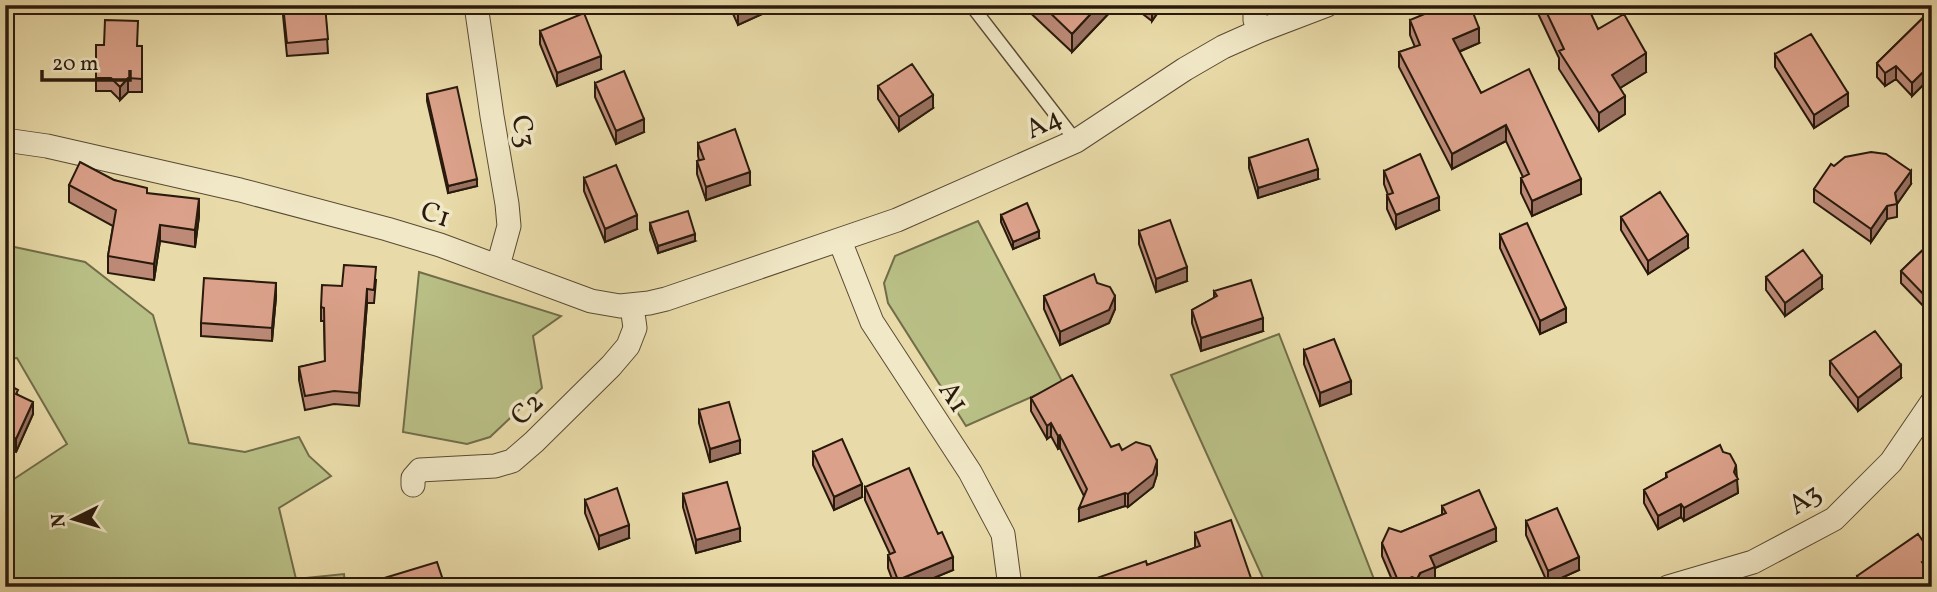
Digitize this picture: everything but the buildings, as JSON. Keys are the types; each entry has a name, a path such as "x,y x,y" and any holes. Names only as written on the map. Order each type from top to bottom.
{"street":[{"name":"C3","path":"475,5 508,204 509,226 498,266"},
{"path":"1255,5 1255,20 1259,31"},
{"name":"A4","path":"840,241 897,220 1076,141 1185,68 1223,47 1327,5"},
{"name":"C1","path":"5,140 47,145 240,190 387,229 606,305 632,306 666,299 840,241"},
{"name":"A1","path":"840,241 872,322 970,472 1003,534 1010,587"},
{"name":"C2","path":"413,485 413,478 420,470 495,466 512,461 611,366 628,346 635,328 632,306"},
{"name":"A3","path":"1668,587 1753,562 1834,519 1891,461 1932,402"}],"lane":[{"path":"971,5 1076,141"}],"green space":[{"path":"978,221 1063,383 966,426 888,303 884,283 895,256"},
{"path":"5,245 85,262 153,315 189,443 245,452 299,437 309,456 331,476 279,508 296,579 344,574 345,587 5,587 5,485 67,444 17,358 5,359"},
{"path":"419,272 561,316 533,336 542,388 490,437 467,444 403,432"},
{"path":"1279,334 1377,587 1267,587 1171,375"}]}
